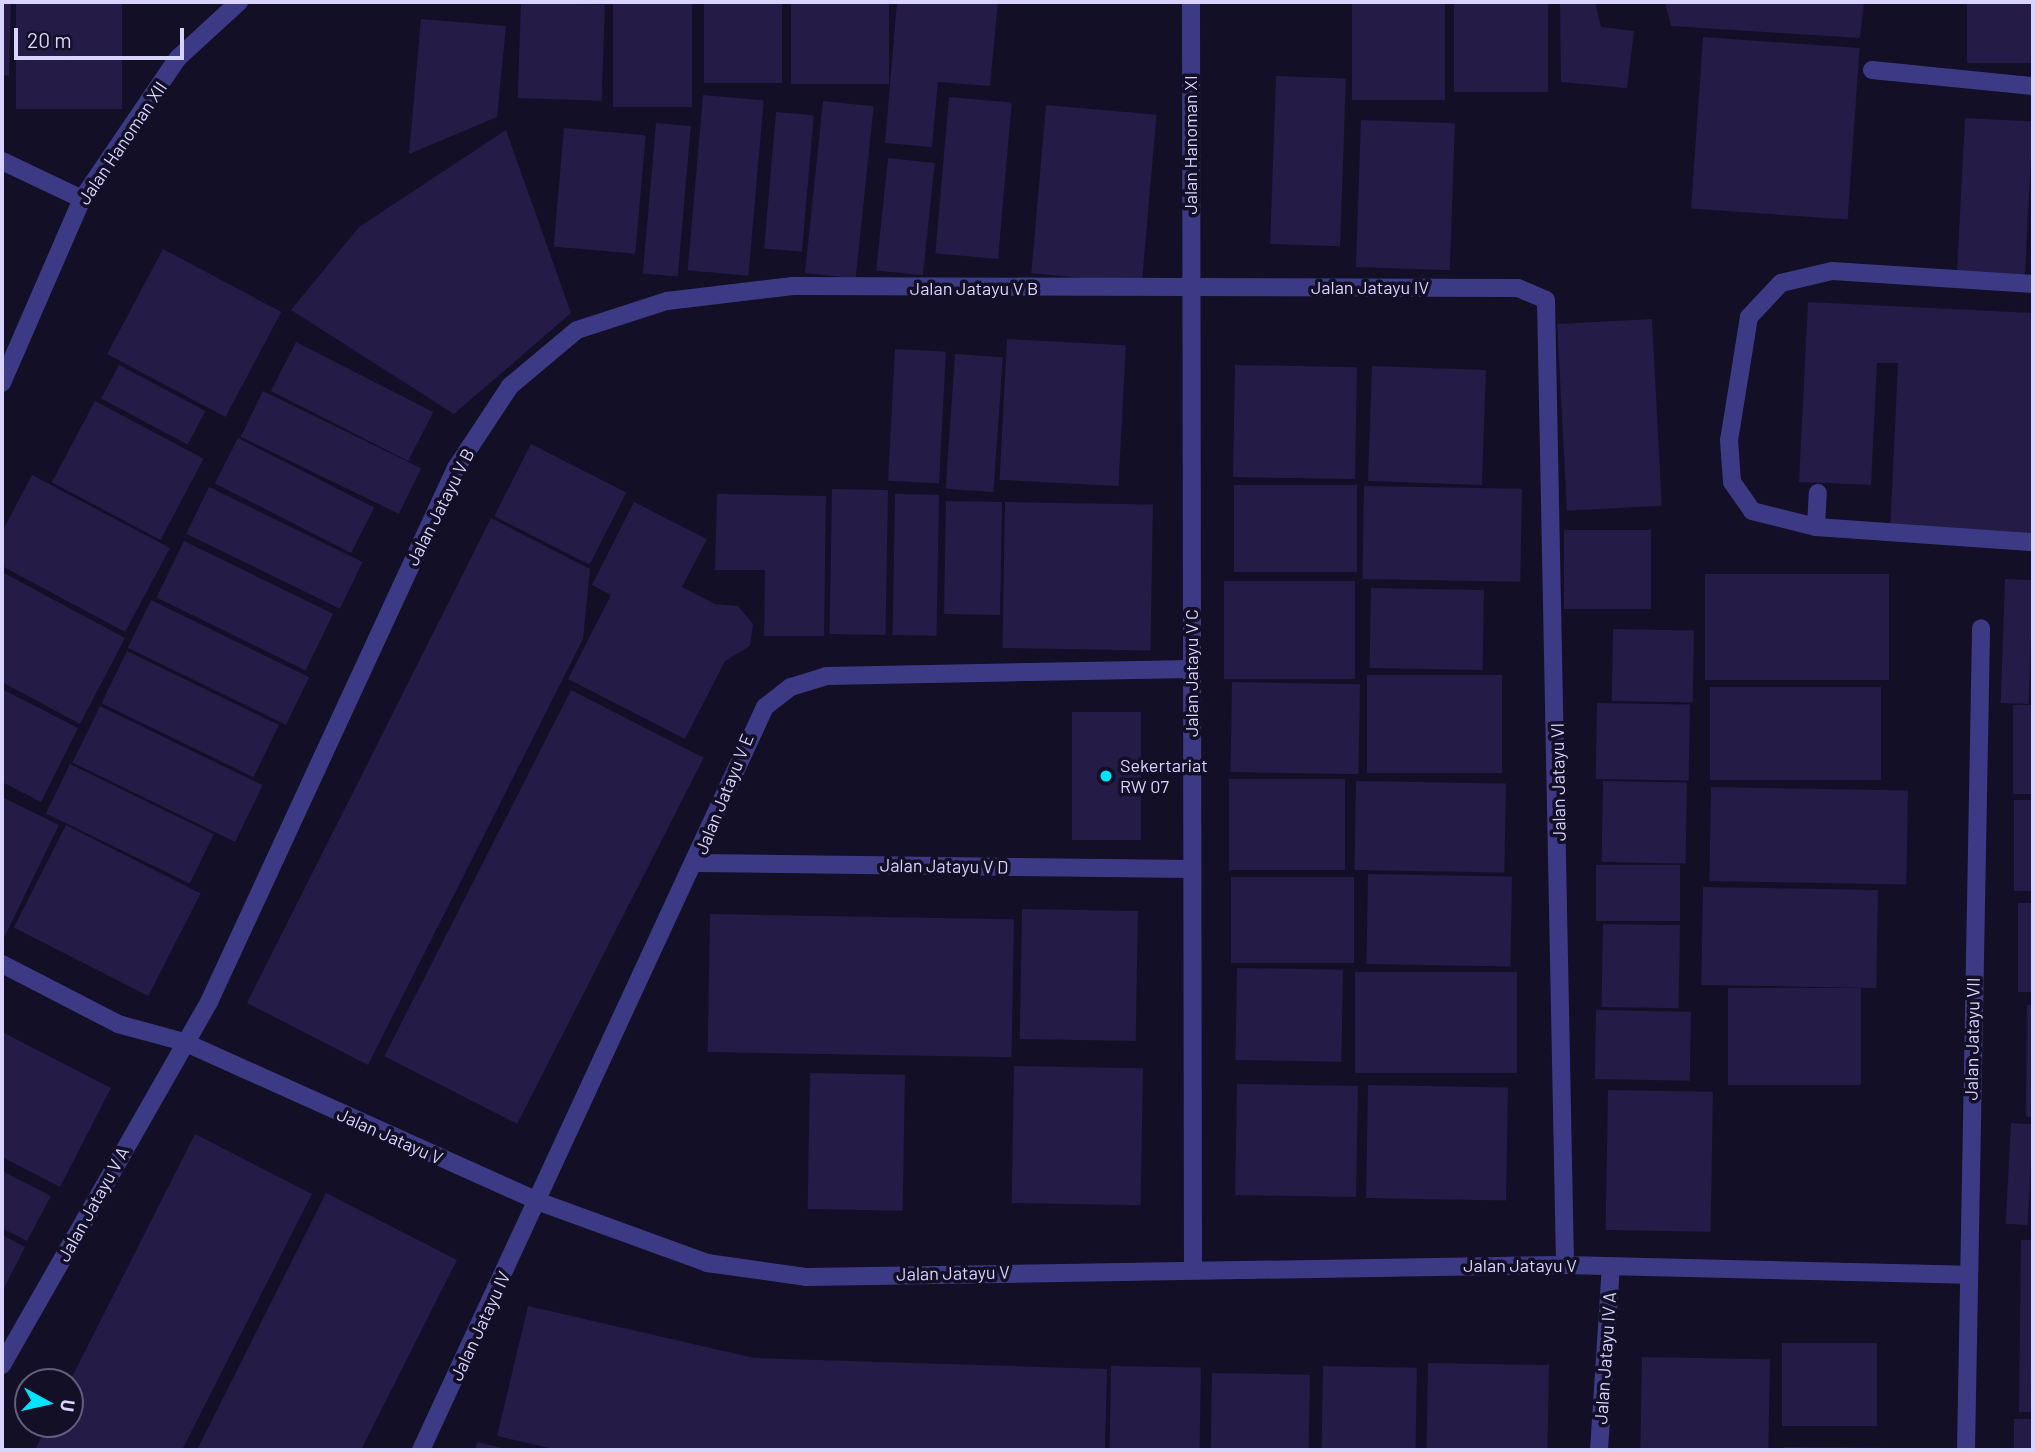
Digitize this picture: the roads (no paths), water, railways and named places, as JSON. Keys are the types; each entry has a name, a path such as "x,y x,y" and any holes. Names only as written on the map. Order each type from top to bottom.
{"street":[{"name":"Jalan Hanoman XII","path":"2,383 82,199 178,58 239,2"},
{"name":"Jalan Hanoman XI","path":"1190,288 1191,2"},
{"path":"1872,70 2033,86"},
{"path":"2,161 82,199"},
{"path":"2033,284 1832,271 1781,283 1749,317 1729,440 1732,482 1752,511 1816,527 2033,542"},
{"name":"Jalan Jatayu V B","path":"184,1042 209,1002 456,468 510,386 578,330 667,301 793,286 1190,288"},
{"name":"Jalan Jatayu IV","path":"1190,288 1518,288 1546,300"},
{"name":"Jalan Jatayu V C","path":"1190,288 1192,1268"},
{"name":"Jalan Jatayu VI","path":"1546,300 1565,1265"},
{"path":"1816,527 1818,493"},
{"name":"Jalan Jatayu VII","path":"1966,1450 1967,1275 1981,628"},
{"name":"Jalan Jatayu V E","path":"537,1201 696,863 748,732 765,707 791,687 826,676 1191,669"},
{"name":"Jalan Jatayu V D","path":"696,863 1192,869"},
{"name":"Jalan Jatayu V","path":"2,964 118,1024 184,1042 537,1201 707,1263 807,1277 1192,1268 1565,1265 1967,1275"},
{"name":"Jalan Jatayu V A","path":"2,1365 184,1042"},
{"name":"Jalan Jatayu IV","path":"421,1450 537,1201"},
{"name":"Jalan Jatayu IV A","path":"1599,1450 1611,1266"}],"place":[{"name":"Sekertariat RW 07","path":"1106,776"}]}
